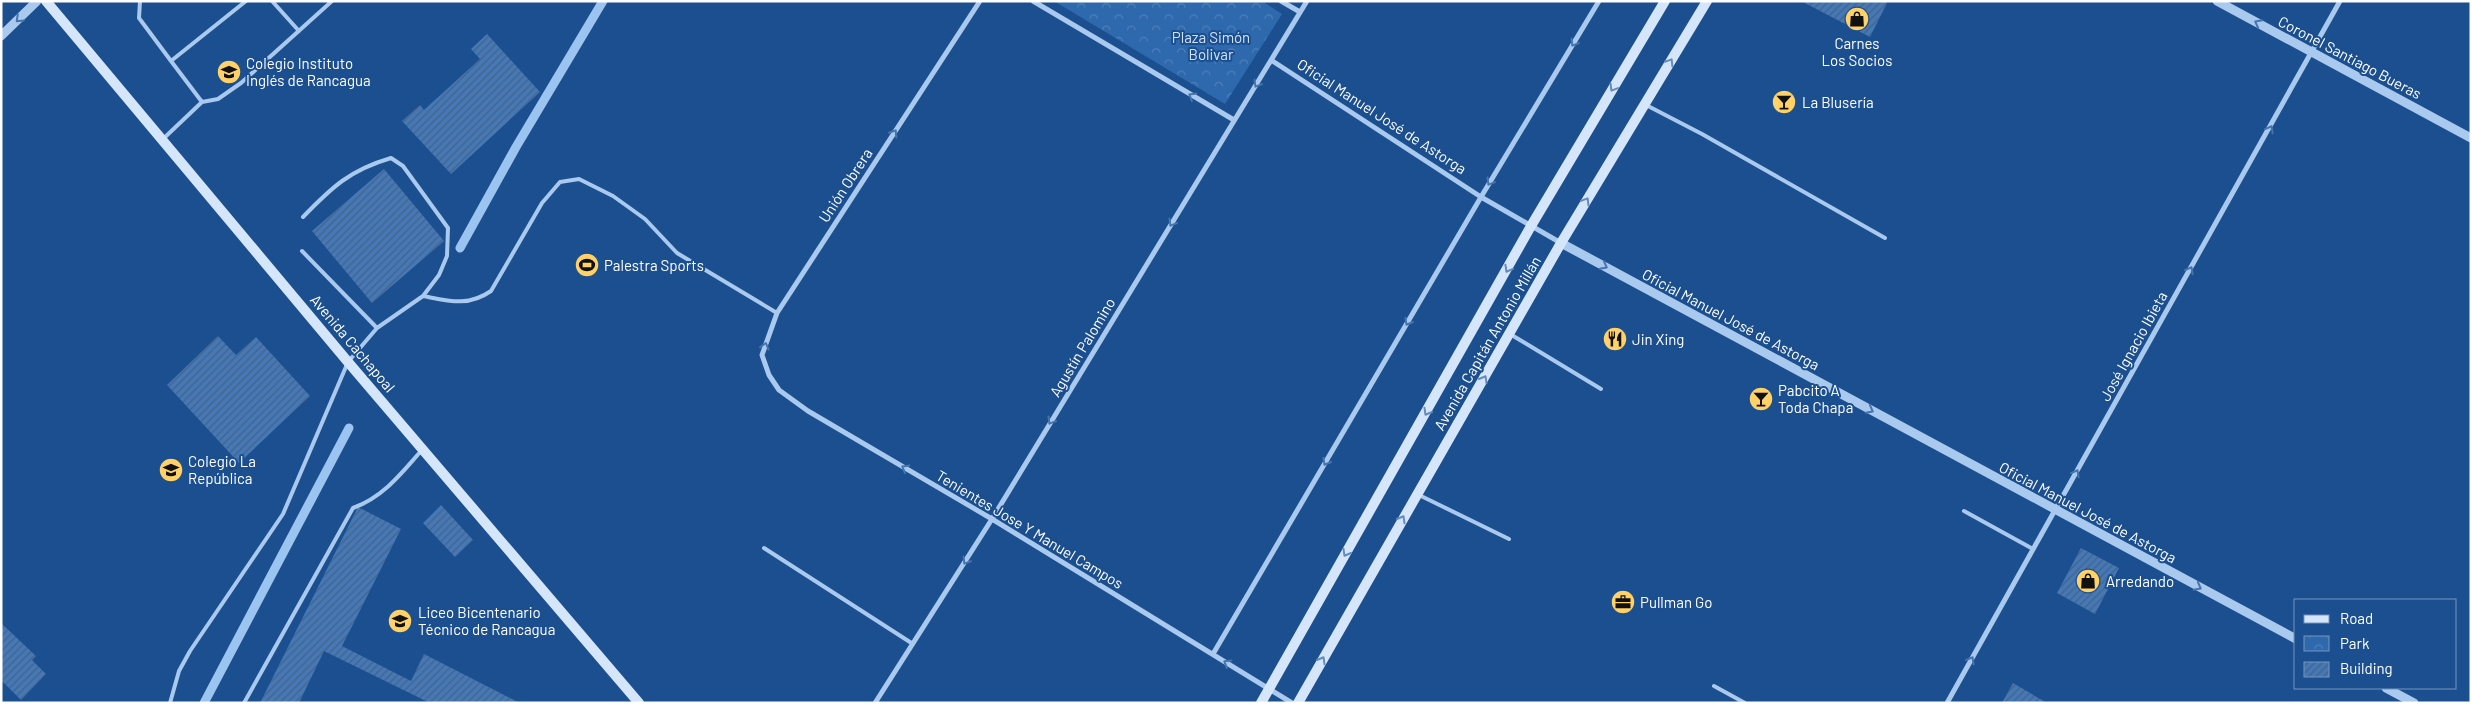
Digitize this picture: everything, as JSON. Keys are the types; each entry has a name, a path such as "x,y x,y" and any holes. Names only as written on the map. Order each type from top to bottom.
{"main road":[{"name":"Avenida Cachapoal","path":"46,1 348,362 639,703"},
{"name":"Avenida Capitán Antonio Millán","path":"1261,703 1531,226 1664,1"},
{"name":"Avenida Capitán Antonio Millán","path":"1298,703 1561,243 1707,1"}],"street":[{"path":"1,36 37,1"},
{"name":"Unión Obrera","path":"780,390 769,375 762,355 777,313 980,1"},
{"path":"1034,1 1234,120"},
{"path":"1281,1 1300,12"},
{"name":"Agustín Palomino","path":"875,703 992,519 1306,1"},
{"path":"1213,654 1481,197 1599,1"},
{"name":"Coronel Santiago Bueras","path":"2217,1 2471,138"},
{"name":"José Ignacio Ibieta","path":"1947,703 2313,53 2340,1"},
{"name":"Oficial Manuel José de Astorga","path":"1271,60 1481,197 1561,243 2294,638"},
{"name":"Tenientes Jose Y Manuel Campos","path":"780,390 808,411 992,519 1292,703"},
{"path":"2388,689 2414,703"}],"lane":[{"path":"140,1 139,18 202,102"},
{"path":"172,61 246,1"},
{"path":"272,1 298,32"},
{"path":"163,139 202,102 218,99 241,83 332,1"},
{"path":"1644,104 1702,134 1885,238"},
{"path":"170,703 180,671 190,651 283,514 348,362 377,328 423,296 439,275 447,256 448,228 403,166 391,158 365,165 329,190 303,217"},
{"path":"423,296 459,302 479,300 492,291 542,203 560,182 579,179 613,196 645,219 677,253 777,313"},
{"path":"302,251 377,328"},
{"path":"1510,334 1601,388"},
{"path":"244,703 353,508 370,502 392,484 423,449"},
{"path":"1416,494 1509,539"},
{"path":"1964,511 2033,549"},
{"path":"764,548 913,644"},
{"path":"1714,686 1745,703"}],"green space":[{"name":"Plaza Simón Bolivar","path":"1054,1 1262,1 1282,14 1225,104"}],"building":[{"name":"Carnes Los Socios","path":"1801,1 1888,1 1870,37"},
{"path":"487,34 540,92 451,174 402,121 420,105 424,110 480,59 471,49"},
{"path":"384,169 444,241 372,303 312,231"},
{"path":"218,336 236,355 256,337 310,396 239,463 167,385"},
{"path":"441,505 473,540 455,557 423,523"},
{"path":"358,507 401,529 342,646 411,681 424,654 520,703 430,703 324,651 299,703 260,703"},
{"name":"Arredando","path":"2081,548 2119,568 2095,614 2057,593"},
{"path":"1,623 36,656 32,660 46,674 21,700 1,680"},
{"path":"2013,683 2047,703 2002,703"}],"waterway":[{"path":"460,248 516,147 603,1"},
{"path":"204,703 349,428"}],"place":[{"name":"Carnes Los Socios","path":"1857,19"},
{"name":"Colegio Instituto Inglés de Rancagua","path":"229,72"},
{"name":"La Blusería","path":"1784,102"},
{"name":"Palestra Sports","path":"587,265"},
{"name":"Jin Xing","path":"1615,339"},
{"name":"Pabcito A Toda Chapa","path":"1761,399"},
{"name":"Colegio La República","path":"171,470"},
{"name":"Arredando","path":"2088,581"},
{"name":"Pullman Go","path":"1623,602"},
{"name":"Liceo Bicentenario Técnico de Rancagua","path":"400,621"}]}
